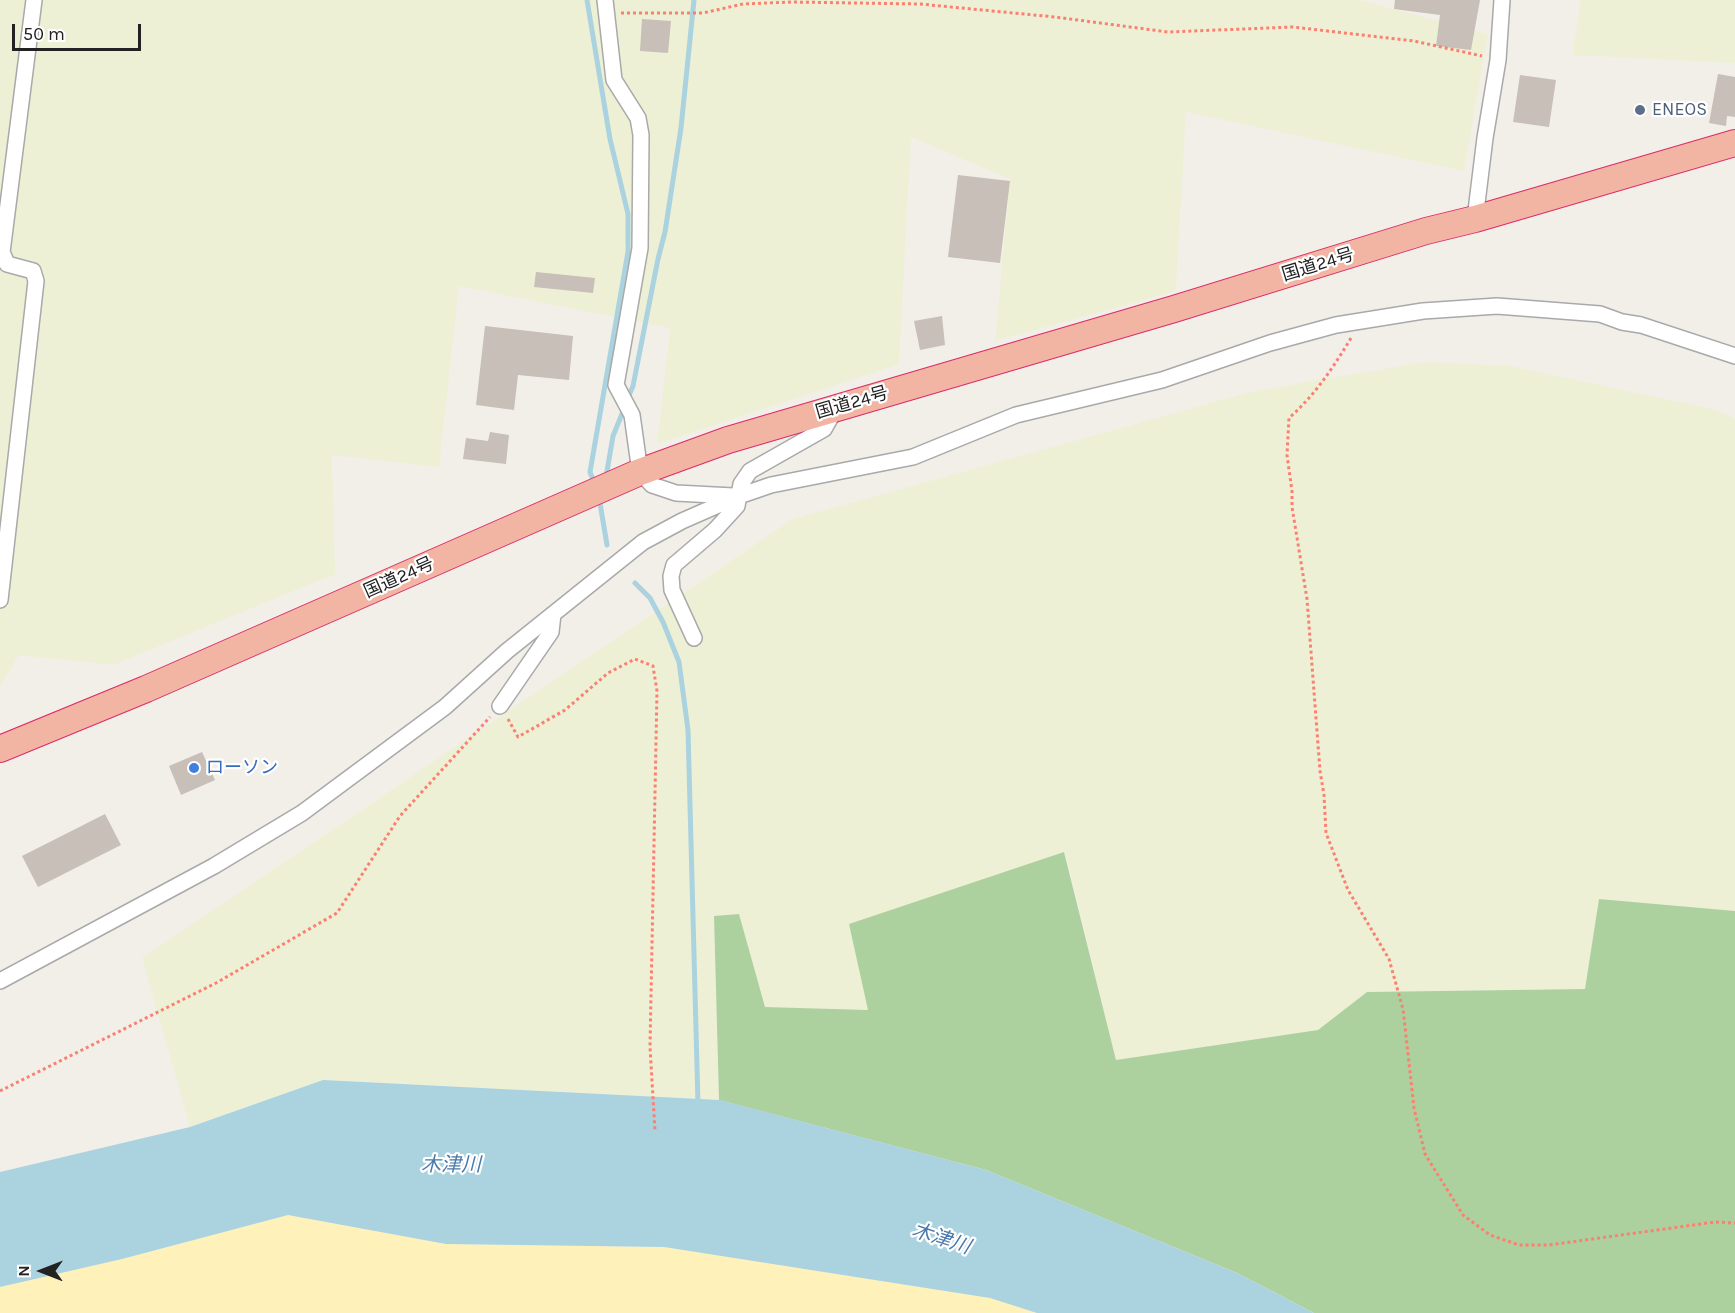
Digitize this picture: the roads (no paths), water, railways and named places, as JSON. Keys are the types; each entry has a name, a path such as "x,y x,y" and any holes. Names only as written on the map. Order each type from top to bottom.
{"highway":[{"name":"国道24号","path":"0,749 146,689 581,497 728,440 837,406 924,383 1162,313 1426,231 1475,219 1735,143"}],"street":[{"path":"0,600 36,281 33,271 7,264 2,252 34,0"},
{"path":"1475,219 1498,60 1502,0"},
{"path":"605,6 614,80 638,118 641,135 640,248 616,386 632,415 631,476 676,493 739,496"},
{"path":"0,981 214,866 302,813 445,707 507,651 643,542 682,521 739,496 771,485 913,457 1016,415 1162,380 1270,343 1336,325 1423,311 1497,306 1600,314 1735,356"},
{"path":"694,638 672,590 671,576 674,565 715,530 737,506 741,484 750,471 824,429 837,406"},
{"path":"500,705 551,632 553,614"}],"water":[{"name":"木津川","path":"323,1080 720,1100 986,1170 1237,1273 1314,1313 1037,1313 990,1298 664,1247 446,1244 288,1215 122,1259 0,1287 0,1172 190,1127"}],"waterway":[{"path":"587,0 610,139 628,214 628,252 590,472 595,485"},
{"path":"627,400 633,386 665,232 681,128 694,0"},
{"path":"606,477 613,436 624,409"},
{"path":"599,497 607,545"},
{"path":"635,583 650,598 663,622 679,662 688,730 698,1104"}],"place":[{"name":"ENEOS","path":"1640,110"},
{"name":"ローソン","path":"194,768"}]}
